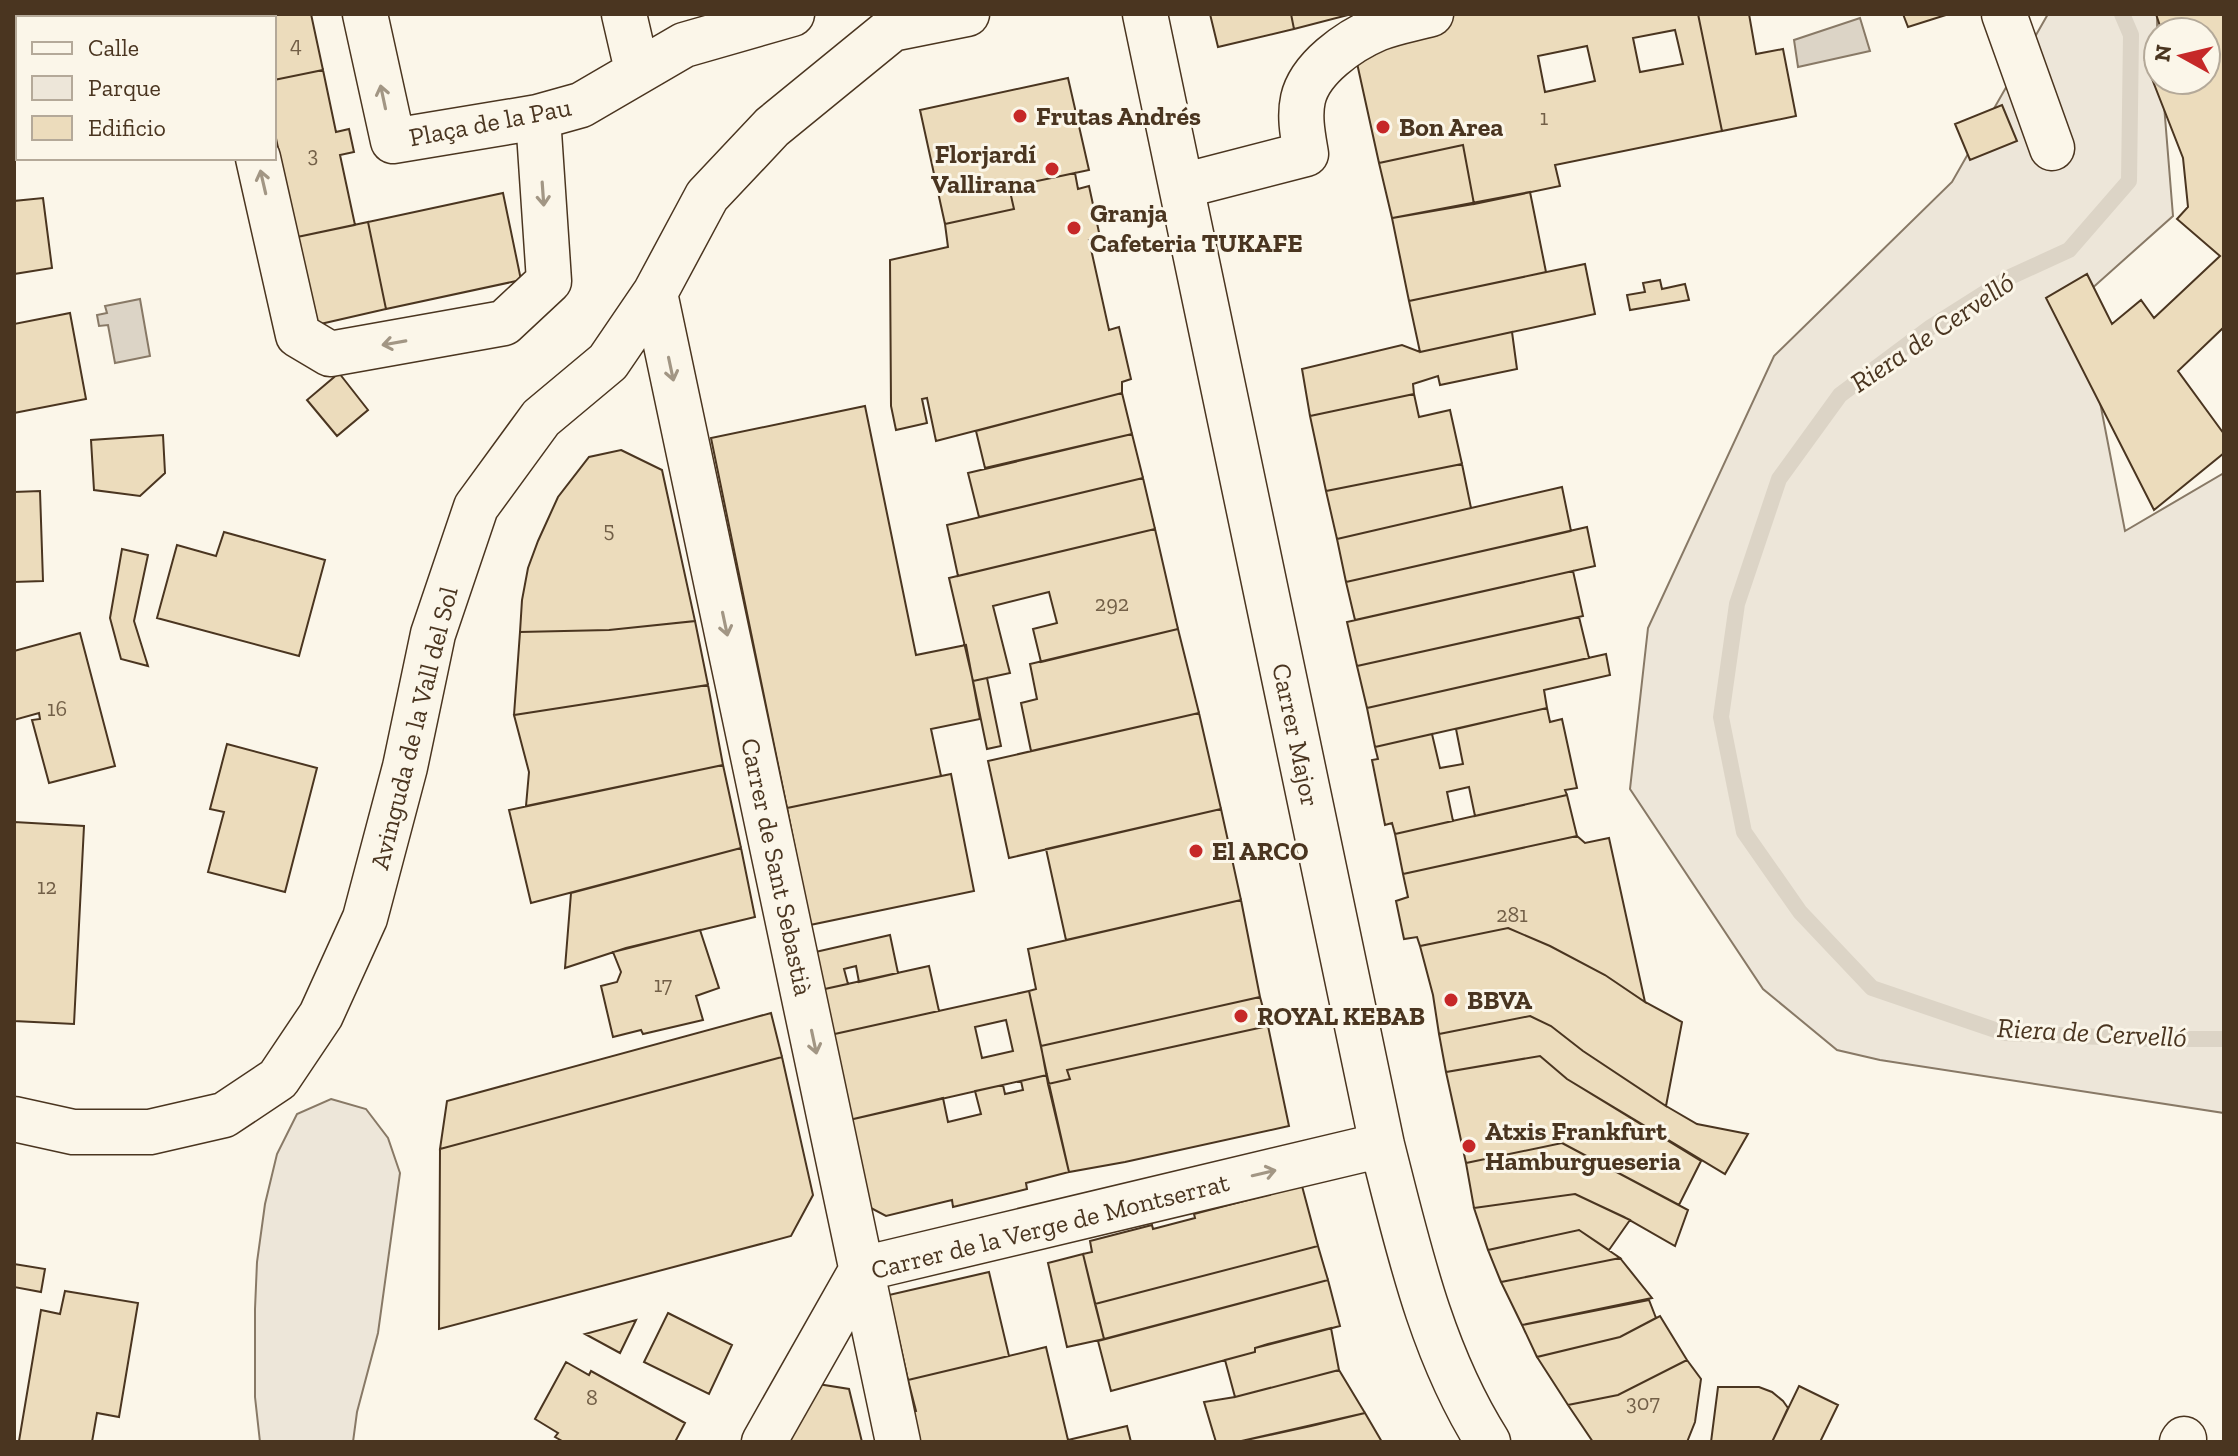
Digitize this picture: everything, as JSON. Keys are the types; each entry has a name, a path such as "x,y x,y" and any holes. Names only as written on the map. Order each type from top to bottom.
{"street":[{"name":"Plaça de la Pau","path":"365,14 393,141 538,117 581,105 637,70 681,29 792,14"},
{"path":"624,14 637,70"},
{"name":"Avinguda de la Vall del Sol","path":"14,1119 73,1132 150,1132 224,1115 278,1079 321,1015 365,918 405,767 433,634 476,507 541,418 608,362 655,293 707,196 772,127 835,74 876,21 967,14"},
{"name":"Carrer Major","path":"1145,14 1382,1145 1413,1268 1446,1362 1488,1442"},
{"path":"1182,186 1306,154 1301,123 1303,98 1315,73 1332,56 1377,29 1431,14"},
{"path":"2004,14 2052,148"},
{"path":"258,160 298,335 330,354 504,323 549,281 538,117"},
{"name":"Carrer de Sant Sebastià","path":"655,293 898,1442"},
{"name":"Carrer de la Verge de Montserrat","path":"764,1442 862,1269 1382,1145"}],"green space":[{"path":"2048,14 2157,14 2142,16 2142,96 2163,96 2173,216 2080,299 2125,531 2224,473 2224,1113 1880,1060 1837,1050 1763,989 1630,789 1648,628 1774,356 1952,182"},
{"path":"331,1099 366,1109 388,1138 400,1173 378,1333 357,1412 353,1442 260,1442 255,1397 255,1309 257,1262 265,1204 277,1154 297,1114"}],"shaded area":[{"path":"1860,18 1870,51 1798,67 1794,40"},
{"path":"140,299 150,356 115,363 108,325 99,326 97,315 107,313 105,306"}],"building":[{"path":"311,14 323,70 276,80 276,16 250,16"},
{"path":"1210,14 1291,14 1294,29 1218,47"},
{"path":"1291,14 1347,14 1348,15 1294,29"},
{"path":"1454,14 1698,14 1722,131 1555,165 1560,186 1474,204 1463,145 1379,163 1353,45 1362,33","holes":["1675,30 1683,64 1640,72 1633,38","1587,46 1595,81 1545,92 1538,56"]},
{"path":"1698,14 1749,14 1756,54 1783,49 1796,116 1722,131"},
{"path":"1903,14 1949,14 1908,27"},
{"path":"2224,14 2224,327 2178,371 2224,434 2224,453 2154,510 2046,298 2087,274 2112,324 2141,300 2154,318 2220,256 2177,219 2188,207 2183,158 2159,96 2222,96 2222,16 2157,16"},
{"path":"323,70 336,132 349,129 354,152 340,155 355,225 297,237 276,138 276,80"},
{"path":"1068,78 1089,170 1009,187 1014,209 945,224 920,110"},
{"path":"2002,105 2017,141 1970,160 1955,124"},
{"path":"1463,145 1474,204 1392,218 1379,163"},
{"path":"1075,173 1078,189 1089,186 1100,237 1089,240 1109,330 1119,327 1131,379 1122,382 1122,393 936,441 927,398 922,399 927,423 896,430 891,406 890,260 948,247 945,224 1014,209 1009,187"},
{"path":"1530,192 1546,272 1409,301 1392,218"},
{"path":"503,193 521,280 386,309 368,222"},
{"path":"43,198 52,268 14,274 14,201"},
{"path":"368,222 386,309 316,325 297,237"},
{"path":"1585,264 1595,314 1420,352 1409,301"},
{"path":"1660,280 1662,289 1685,284 1689,300 1630,310 1627,295 1645,292 1643,283"},
{"path":"70,313 86,399 14,413 14,324"},
{"path":"1512,332 1517,369 1440,385 1438,376 1413,384 1414,394 1310,416 1302,369 1402,345 1420,352"},
{"path":"339,373 368,410 337,436 307,400"},
{"path":"1122,393 1132,434 985,468 976,431"},
{"path":"1414,394 1419,417 1450,410 1462,464 1326,491 1310,416"},
{"path":"865,406 916,655 966,645 980,719 931,729 941,776 787,808 711,438"},
{"path":"1132,434 1143,478 979,517 968,473"},
{"path":"163,435 165,473 140,496 94,490 91,440"},
{"path":"621,450 662,470 695,621 609,630 520,632 528,568 558,497 589,457"},
{"path":"1462,464 1471,508 1337,539 1326,491"},
{"path":"1143,478 1155,529 958,576 947,525"},
{"path":"1562,487 1571,531 1346,582 1337,539"},
{"path":"40,491 43,581 14,582 14,492"},
{"path":"1587,527 1595,566 1355,620 1346,582"},
{"path":"1155,529 1178,629 1041,662 1033,629 1057,623 1049,592 993,606 1010,673 973,681 949,578"},
{"path":"224,532 325,560 299,656 157,618 177,545 216,556"},
{"path":"122,549 148,555 134,621 148,666 121,659 110,618"},
{"path":"1573,571 1583,616 1357,666 1347,622"},
{"path":"1579,617 1589,658 1367,708 1357,666"},
{"path":"695,621 708,685 514,715 520,632 609,630"},
{"path":"1178,629 1199,713 1031,751 1021,703 1037,699 1030,664"},
{"path":"80,633 115,766 49,783 32,720 40,719 39,713 14,720 14,651"},
{"path":"1606,654 1610,675 1544,690 1547,708 1375,747 1367,708"},
{"path":"987,678 1001,746 987,749 973,681"},
{"path":"708,685 723,765 526,806 529,772 514,715"},
{"path":"1547,708 1550,722 1562,719 1577,788 1565,790 1567,795 1475,816 1469,787 1447,792 1453,821 1395,834 1392,823 1385,825 1372,760 1378,759 1375,747 1432,734 1440,768 1463,764 1456,729"},
{"path":"1199,713 1221,809 1009,858 988,761"},
{"path":"227,744 317,768 285,892 208,872 224,812 210,809"},
{"path":"723,765 741,848 531,903 509,810"},
{"path":"951,774 974,891 810,925 787,808"},
{"path":"1567,795 1577,836 1403,874 1395,834"},
{"path":"1221,809 1241,900 1066,940 1046,849"},
{"path":"14,822 84,826 74,1024 14,1021"},
{"path":"1577,836 1585,843 1609,838 1645,1002 1605,975 1508,928 1420,946 1417,937 1404,939 1396,901 1408,897 1403,874"},
{"path":"741,848 755,917 626,948 565,968 571,893"},
{"path":"1241,900 1260,997 1041,1046 1029,991 1036,989 1028,949"},
{"path":"1508,928 1605,975 1682,1022 1666,1106 1551,1026 1530,1016 1439,1034 1420,946"},
{"path":"700,930 719,988 696,996 703,1020 643,1034 641,1030 613,1037 601,986 617,982 621,972 613,952"},
{"path":"890,935 898,973 859,982 856,966 844,969 848,984 820,990 811,953"},
{"path":"929,966 939,1011 830,1035 820,990"},
{"path":"1029,991 1047,1075 849,1120 830,1035","holes":["1006,1020 1013,1051 982,1058 975,1027"]},
{"path":"1260,997 1268,1026 1067,1070 1070,1079 1048,1084 1041,1046"},
{"path":"771,1013 782,1057 440,1149 447,1101"},
{"path":"1530,1016 1551,1026 1583,1051 1697,1124 1748,1134 1725,1174 1567,1079 1540,1056 1446,1072 1439,1034"},
{"path":"1268,1026 1289,1126 1069,1172 1048,1084 1070,1079 1067,1070"},
{"path":"1540,1056 1567,1079 1701,1161 1679,1205 1562,1143 1466,1163 1446,1072"},
{"path":"782,1057 813,1195 791,1236 439,1329 440,1149"},
{"path":"1047,1075 1069,1172 1026,1183 1027,1189 953,1207 952,1200 886,1216 869,1207 849,1120 943,1098 948,1122 981,1114 975,1091 1003,1085 1005,1094 1023,1090 1021,1081"},
{"path":"1562,1143 1688,1210 1675,1246 1575,1194 1474,1208 1466,1163"},
{"path":"1302,1186 1318,1246 1095,1304 1083,1254 1092,1252 1090,1241 1152,1225 1153,1229 1195,1218 1194,1214"},
{"path":"1575,1194 1630,1220 1609,1250 1579,1230 1488,1250 1474,1208"},
{"path":"1579,1230 1620,1258 1501,1282 1488,1250"},
{"path":"1318,1246 1328,1280 1104,1339 1095,1304"},
{"path":"1083,1254 1104,1339 1067,1347 1048,1263"},
{"path":"1620,1258 1652,1298 1522,1325 1501,1282"},
{"path":"14,1264 45,1269 41,1292 14,1287"},
{"path":"989,1272 1009,1356 908,1380 889,1295"},
{"path":"1328,1280 1340,1326 1111,1391 1098,1341"},
{"path":"65,1291 138,1303 119,1417 97,1413 92,1442 19,1441 41,1310 60,1314"},
{"path":"1649,1300 1656,1318 1620,1337 1537,1357 1522,1325"},
{"path":"668,1313 732,1345 709,1394 644,1362"},
{"path":"1660,1316 1687,1360 1618,1395 1568,1405 1537,1357 1620,1337"},
{"path":"636,1320 620,1353 585,1334"},
{"path":"1331,1328 1339,1370 1235,1397 1225,1360 1255,1352 1255,1348 1268,1344"},
{"path":"1046,1347 1068,1440 1127,1426 1131,1442 918,1442 911,1412 916,1411 908,1380"},
{"path":"1687,1360 1701,1379 1695,1422 1687,1442 1593,1442 1568,1405 1618,1395"},
{"path":"566,1362 589,1375 591,1371 685,1423 675,1442 564,1442 555,1437 558,1433 535,1419"},
{"path":"1339,1370 1365,1413 1237,1442 1216,1442 1204,1402"},
{"path":"799,1381 849,1389 862,1442 764,1442"},
{"path":"1799,1386 1838,1405 1820,1442 1772,1442"},
{"path":"1718,1387 1759,1387 1783,1401 1788,1408 1772,1442 1711,1442"},
{"path":"1365,1413 1382,1442 1237,1442 1311,1426"}],"waterway":[{"name":"Riera de Cervelló","path":"2122,14 2131,35 2129,181 2069,250 2010,277 1931,327 1840,395 1779,479 1737,604 1721,717 1744,832 1800,912 1872,988 2004,1033 2224,1039"}],"place":[{"name":"Frutas Andrés","path":"1020,116"},
{"name":"Bon Area","path":"1383,127"},
{"name":"Florjardí Vallirana","path":"1052,169"},
{"name":"Granja Cafeteria TUKAFE","path":"1074,228"},
{"name":"El ARCO","path":"1196,851"},
{"name":"BBVA","path":"1451,1000"},
{"name":"ROYAL KEBAB","path":"1241,1016"},
{"name":"Atxis Frankfurt Hamburgueseria","path":"1469,1146"}]}
